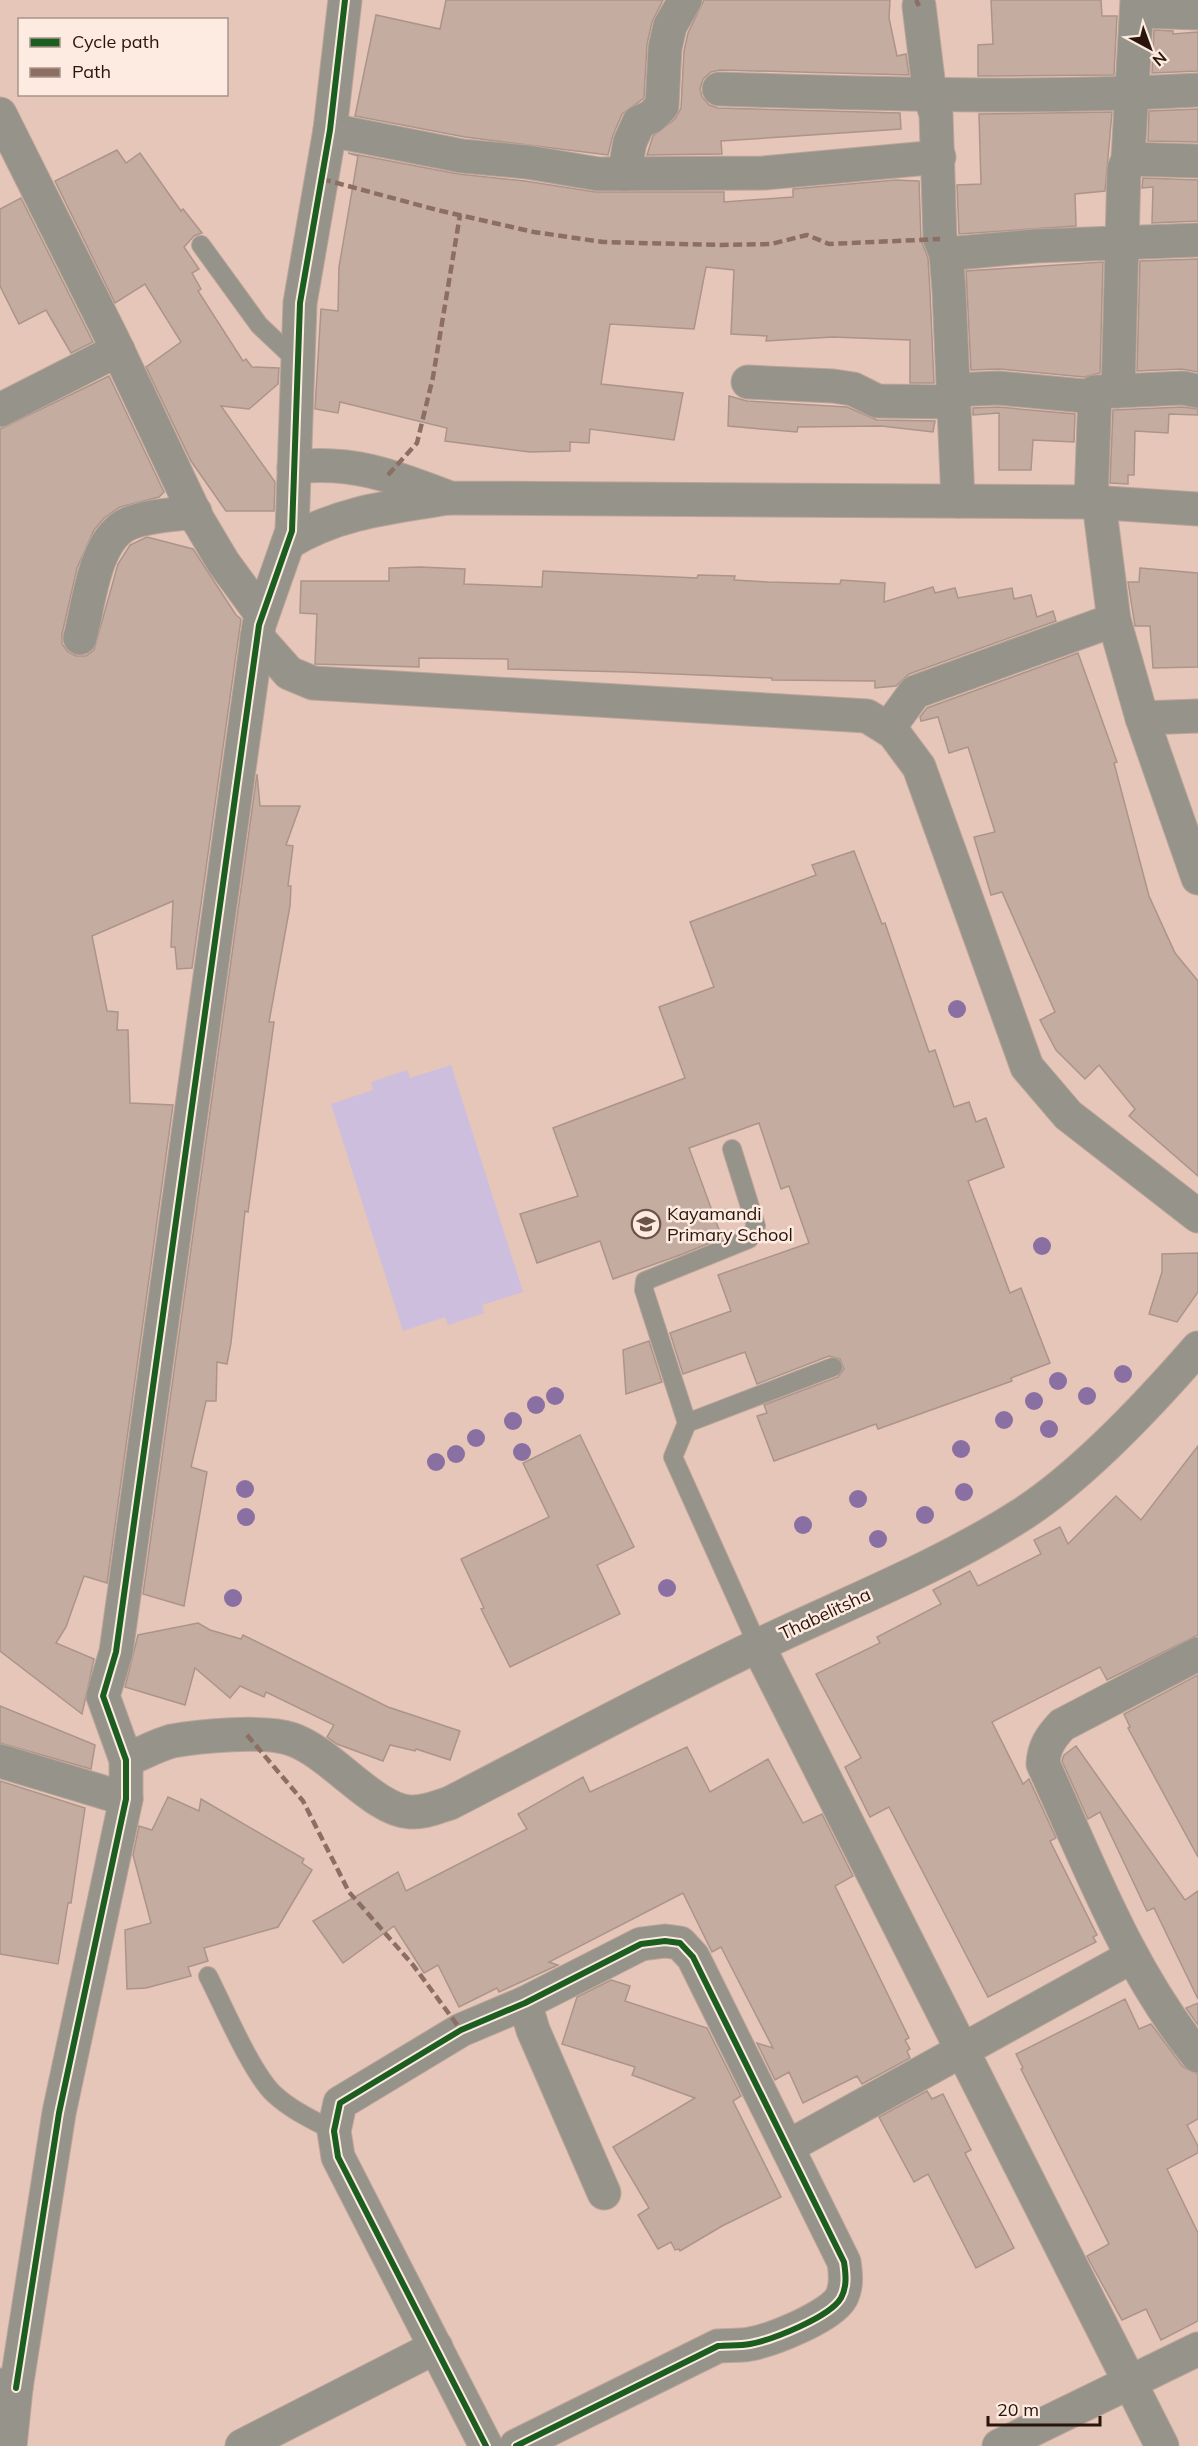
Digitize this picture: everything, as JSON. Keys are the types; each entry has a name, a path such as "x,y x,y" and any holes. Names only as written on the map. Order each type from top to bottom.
{"street":[{"path":"10,2446 8,2387 59,2113 126,1799 126,1760 103,1696 116,1652 259,625 288,543 293,520 296,360 300,303 330,130 345,0"},
{"path":"624,174 630,142 639,122 651,117 662,106 664,48 670,26 686,0"},
{"path":"1198,13 1137,5 1128,159 1124,169 1122,243 1095,503 1114,620 1142,718 1198,878"},
{"path":"919,6 930,96 936,114 940,239 946,254 958,501"},
{"path":"719,89 930,96 1198,90"},
{"path":"0,114 118,350 195,512 289,673 314,683 867,716 893,732 919,767 1027,1066 1068,1115 1198,1216"},
{"path":"330,130 462,156 527,162 598,174 764,173 939,157"},
{"path":"1128,159 1198,161"},
{"path":"946,254 1198,240"},
{"path":"0,410 118,350"},
{"path":"748,382 854,389 877,401 953,396 998,388 1107,394 1183,388 1198,391"},
{"path":"294,466 322,464 366,468 450,498"},
{"path":"288,543 319,526 345,516 450,498 1095,503 1198,509"},
{"path":"80,638 101,552 115,532 129,523 144,519 195,512"},
{"path":"888,729 915,692 1114,620"},
{"path":"1142,718 1198,716"},
{"name":"Thabelitsha","path":"126,1760 172,1742 247,1735 291,1739 321,1753 384,1804 408,1812 426,1811 450,1803 758,1646 944,1557 1024,1512 1071,1477 1167,1384 1198,1348"},
{"path":"758,1646 1162,2446"},
{"path":"1198,1654 1062,1725 1049,1739 1044,1751 1043,1764 1131,1957 1176,2029 1198,2056"},
{"path":"0,1761 126,1799"},
{"path":"486,2446 338,2157 334,2131 340,2103 461,2030 525,2003 641,1944 666,1941 680,1943 693,1957 789,2146 844,2262 846,2280 841,2298 833,2308 782,2334 750,2344 718,2346 516,2446"},
{"path":"789,2146 1131,1957"},
{"path":"525,2003 604,2193"},
{"path":"242,2446 436,2347"},
{"path":"999,2446 1198,2349"}],"lane":[{"path":"201,245 259,325 296,360"},
{"path":"732,1149 756,1226 755,1232 749,1239 645,1281 644,1290 687,1423 673,1457 758,1646"},
{"path":"687,1423 833,1367"},
{"path":"208,1976 258,2073 273,2094 299,2113 334,2131"}],"shaded area":[{"path":"451,1065 523,1292 482,1305 484,1313 448,1325 445,1317 403,1331 331,1104 373,1090 371,1082 407,1070 410,1078"}],"building":[{"path":"446,0 663,0 652,22 647,44 644,98 622,114 608,155 465,137 355,116 376,15 440,29"},
{"path":"704,0 890,0 889,18 897,56 906,54 909,75 720,70 711,72 703,79 700,89 702,97 709,105 718,108 900,113 901,129 721,141 722,154 647,155 653,136 675,119 681,108 684,51 688,33"},
{"path":"991,0 1101,0 1102,16 1117,16 1114,75 978,76 978,45 993,44"},
{"path":"1154,30 1173,31 1173,34 1198,32 1198,71 1152,73"},
{"path":"1198,109 1198,142 1148,141 1149,111"},
{"path":"1112,112 1105,191 1075,194 1076,226 959,234 957,185 981,184 979,114"},
{"path":"117,150 126,163 140,153 181,211 183,209 202,233 194,236 184,247 199,269 192,273 201,289 198,291 243,361 246,359 252,367 279,368 278,384 249,409 221,406 275,482 274,511 226,511 191,461 146,367 181,342 145,284 115,303 55,181"},
{"path":"348,153 458,174 595,192 724,192 724,202 793,197 793,189 895,180 919,181 921,240 928,258 934,383 910,383 910,340 833,337 766,341 767,336 731,334 734,270 706,267 694,329 610,324 601,384 683,393 674,440 590,429 589,443 570,442 570,451 530,452 445,441 447,428 340,402 338,413 315,409 321,309 338,311 339,267 358,156"},
{"path":"1143,178 1198,180 1198,221 1152,223 1153,187 1142,188"},
{"path":"21,198 93,342 71,353 46,310 19,324 0,286 0,209"},
{"path":"1198,259 1198,372 1182,369 1137,371 1140,261"},
{"path":"1103,262 1100,373 1084,377 1000,369 971,370 966,271"},
{"path":"109,376 164,492 159,497 120,507 104,518 94,530 77,568 62,634 62,644 68,652 76,656 86,656 94,650 118,564 130,545 147,537 193,549 236,615 241,619 192,968 177,969 175,947 171,947 173,901 92,936 107,1011 118,1012 117,1030 128,1030 130,1103 173,1105 107,1583 84,1576 66,1627 56,1643 94,1659 82,1714 0,1651 0,429"},
{"path":"729,396 747,401 847,407 877,420 935,421 933,432 881,426 798,427 797,432 728,426"},
{"path":"998,407 1075,414 1074,442 1033,440 1031,470 999,470 999,413 973,415 973,408"},
{"path":"1182,407 1198,409 1198,415 1169,414 1168,433 1135,431 1134,475 1128,475 1128,484 1110,483 1113,410"},
{"path":"389,568 465,569 464,584 542,587 543,571 697,578 698,575 735,576 734,580 768,582 840,584 841,580 885,583 884,602 933,587 935,593 955,588 958,598 1012,588 1014,599 1031,595 1037,617 1053,611 1056,621 909,674 896,686 875,688 875,681 772,680 772,678 508,669 508,659 419,658 419,667 315,664 317,614 300,613 301,581 389,581"},
{"path":"1140,568 1198,573 1198,667 1153,668 1150,626 1135,626 1128,582 1139,582"},
{"path":"1078,653 1117,762 1114,763 1149,896 1175,953 1198,981 1198,1176 1129,1116 1135,1109 1099,1065 1085,1079 1056,1050 1040,1020 1055,1012 1002,892 991,895 974,837 995,832 968,747 949,753 938,717 921,721 920,717 927,708"},
{"path":"257,774 260,806 300,806 286,845 293,846 288,886 291,886 290,906 269,1022 274,1022 248,1212 245,1211 231,1343 227,1364 217,1362 216,1401 206,1401 191,1467 207,1472 184,1606 143,1594"},
{"path":"854,851 882,924 885,923 929,1052 935,1050 954,1107 969,1102 976,1122 986,1118 1004,1167 968,1181 1010,1293 1021,1288 1050,1363 1011,1378 1012,1381 878,1429 876,1424 774,1461 757,1416 767,1413 764,1405 838,1377 844,1369 840,1359 829,1356 757,1384 745,1352 683,1374 670,1333 731,1311 718,1275 809,1243 789,1186 781,1189 759,1123 689,1148 722,1238 680,1255 613,1279 600,1241 537,1263 520,1214 578,1196 553,1128 685,1078 659,1007 714,987 690,922 816,875 812,865"},
{"path":"1198,1253 1198,1292 1177,1322 1149,1314 1162,1272 1162,1254"},
{"path":"649,1341 662,1382 626,1394 623,1350"},
{"path":"580,1435 634,1547 597,1565 620,1614 510,1667 481,1609 484,1608 461,1559 549,1517 523,1463"},
{"path":"1198,1446 1198,1635 1107,1680 1100,1667 992,1722 1023,1784 1029,1779 1056,1838 1050,1841 1097,1935 1093,1937 1096,1942 988,1997 889,1807 870,1817 845,1767 861,1758 816,1674 880,1643 877,1637 941,1604 933,1590 970,1571 978,1586 1041,1554 1034,1540 1060,1527 1068,1544 1116,1496 1141,1520"},
{"path":"198,1623 210,1630 241,1639 243,1635 388,1707 460,1731 450,1760 416,1749 415,1751 390,1745 383,1761 337,1744 327,1737 334,1725 266,1692 264,1697 240,1686 230,1698 195,1668 185,1705 125,1687 138,1635"},
{"path":"1198,1675 1198,1857 1128,1728 1130,1727 1124,1714"},
{"path":"0,1706 95,1745 91,1769 0,1743"},
{"path":"1076,1746 1185,1900 1198,1891 1198,1999 1154,1908 1147,1911 1100,1812 1088,1819 1062,1761 1064,1755"},
{"path":"687,1747 710,1792 768,1759 803,1823 822,1814 853,1876 835,1886 909,2038 905,2040 910,2049 907,2051 910,2058 862,2084 857,2076 803,2103 789,2072 775,2080 757,2043 773,2048 721,1947 712,1952 683,1893 549,1962 558,1965 499,1992 497,1988 459,2007 438,1965 424,1973 394,1926 343,1963 313,1921 398,1872 406,1891 527,1829 518,1814 583,1777 590,1792"},
{"path":"0,1781 85,1808 71,1903 68,1903 58,1964 0,1954"},
{"path":"168,1797 199,1811 201,1799 304,1859 302,1863 312,1870 278,1927 204,1948 208,1961 188,1967 191,1976 146,1988 127,1989 125,1930 151,1923 133,1855 139,1826 152,1830"},
{"path":"611,1980 630,1986 625,2001 707,2028 741,2096 733,2101 781,2197 722,2226 680,2251 675,2250 671,2242 658,2249 638,2215 649,2208 613,2147 695,2098 632,2075 635,2067 562,2044 577,1997"},
{"path":"1125,1999 1139,2029 1151,2024 1183,2067 1198,2074 1198,2119 1187,2125 1198,2146 1198,2153 1167,2169 1198,2233 1198,2321 1161,2340 1146,2309 1122,2320 1090,2262 1087,2256 1109,2244 1021,2069 1023,2068 1016,2054"},
{"path":"1198,2003 1198,2025 1186,2008"},
{"path":"927,2091 932,2099 943,2094 971,2150 965,2153 1014,2248 976,2268 928,2174 914,2182 879,2117"}],"marked path":[{"path":"916,0 919,6"},
{"path":"322,179 437,210 534,232 603,242 771,244 807,235 829,244 940,239"},
{"path":"388,475 417,443 433,377 460,215"},
{"path":"247,1735 303,1801 349,1892 413,1965 461,2030"}],"cycle path":[{"path":"16,2388 59,2113 126,1799 126,1760 103,1696 116,1652 259,625 292,531 300,303 330,130 345,0"},
{"path":"486,2446 338,2157 334,2131 340,2103 461,2030 525,2003 641,1944 665,1941 680,1943 693,1957 844,2262 846,2281 843,2294 825,2313 800,2327 750,2344 718,2346 516,2446"}],"place":[{"name":"Kayamandi Primary School","path":"646,1224"}]}
